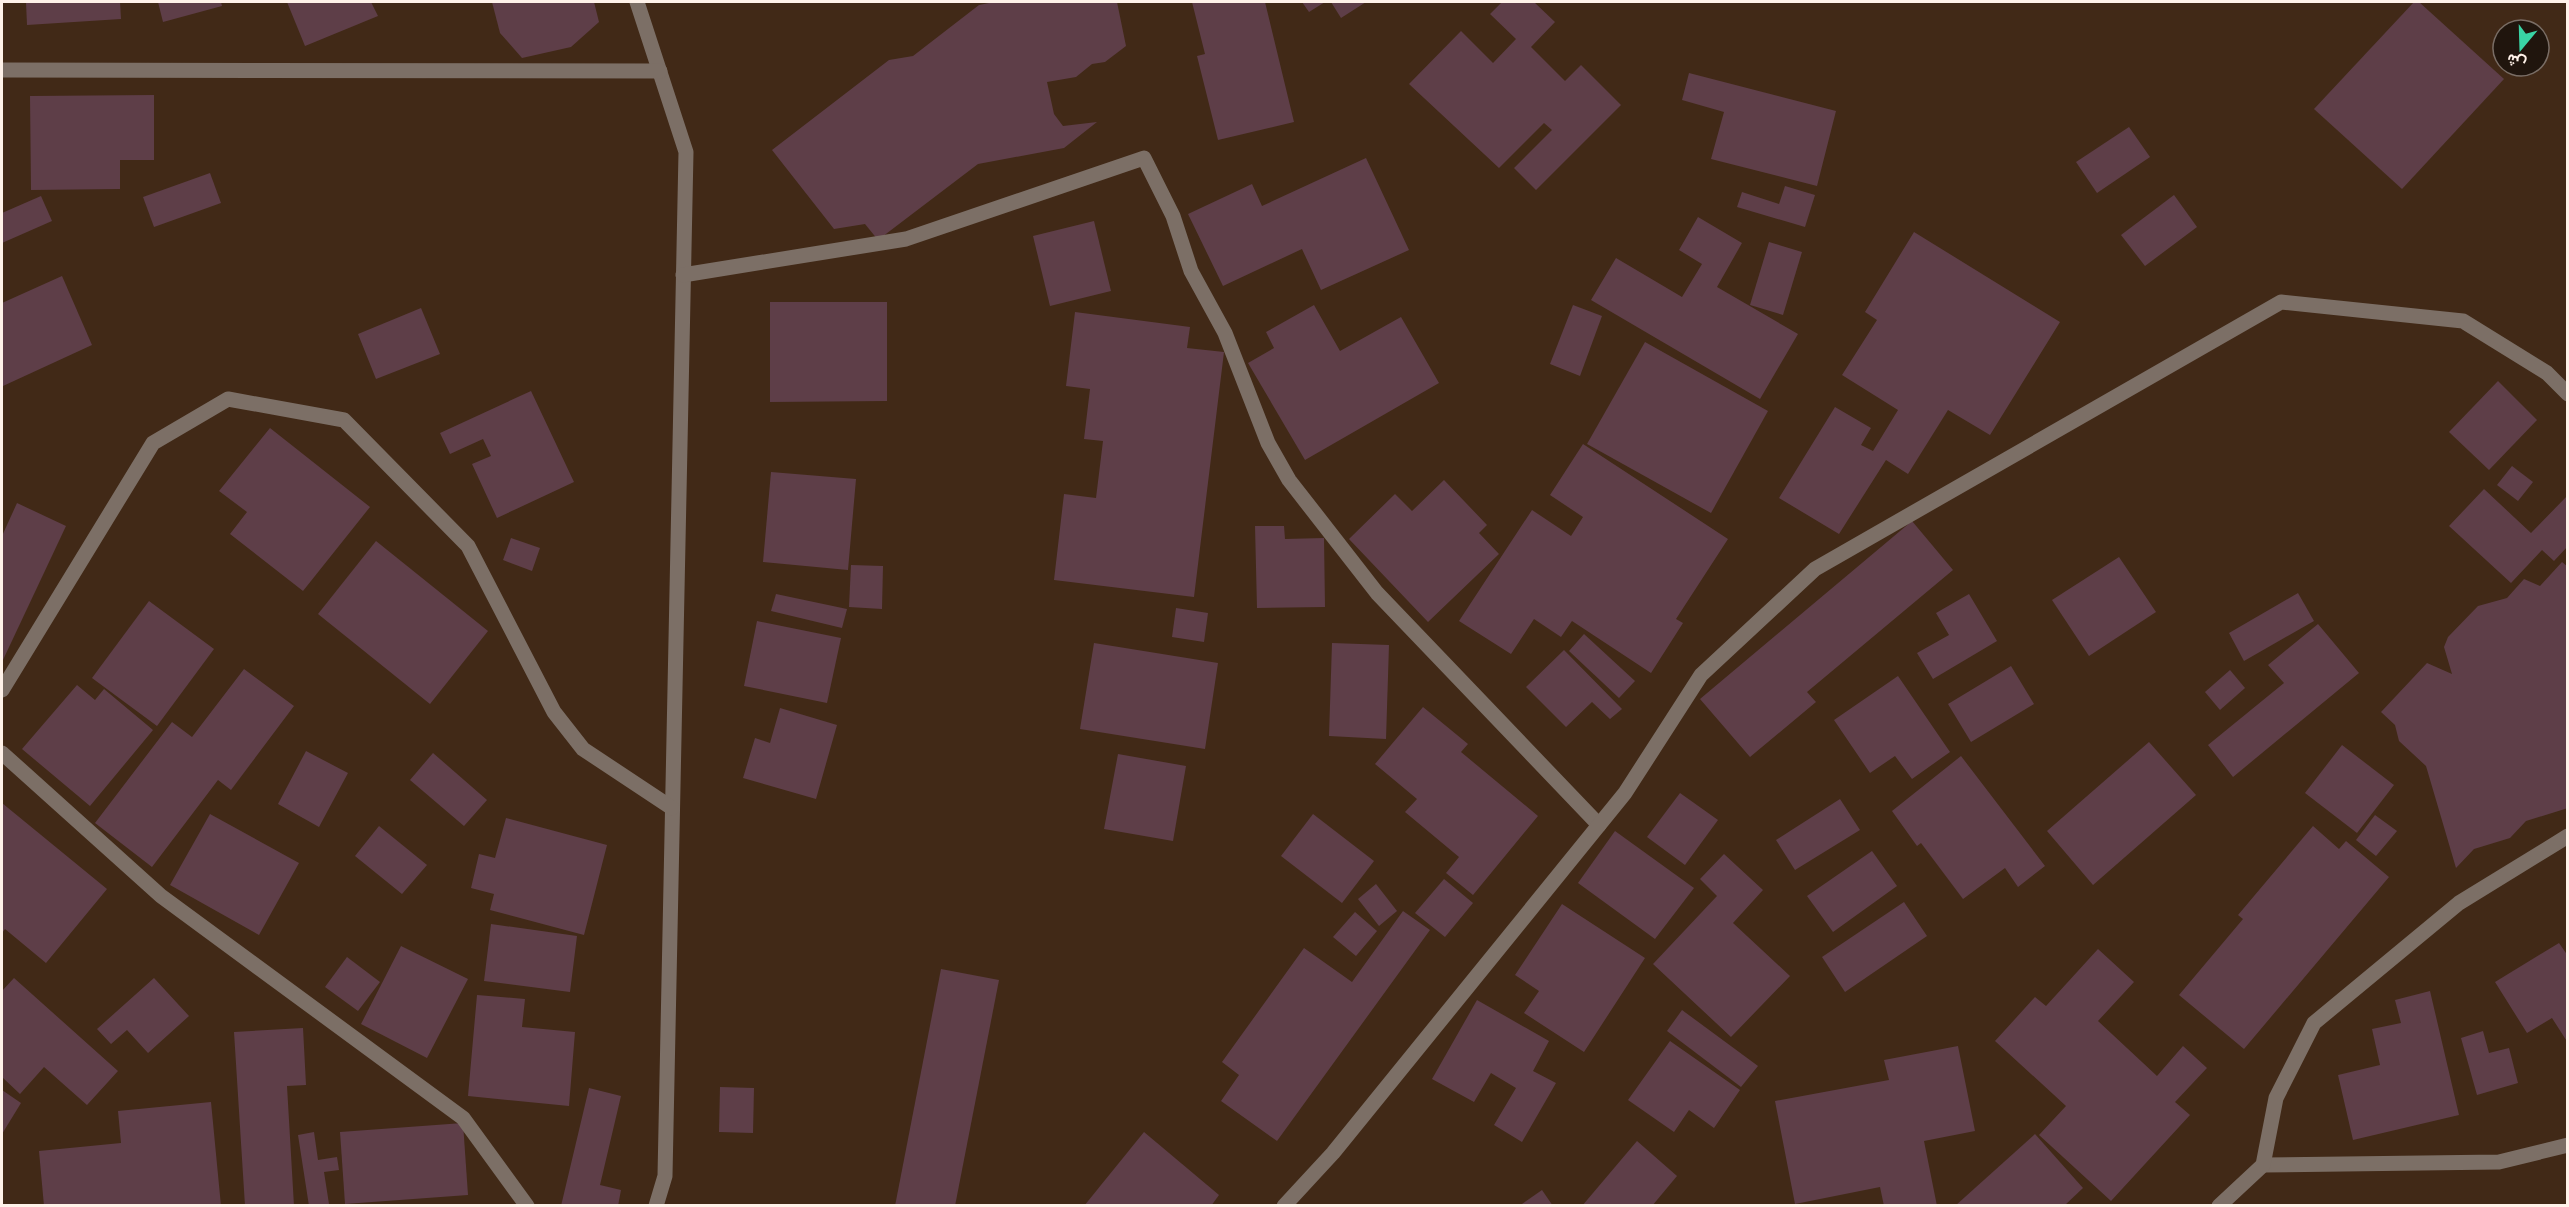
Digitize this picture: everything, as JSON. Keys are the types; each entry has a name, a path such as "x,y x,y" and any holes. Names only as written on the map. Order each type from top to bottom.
{"street":[{"path":"637,2 686,153 665,1176 656,1206"},
{"path":"2,70 660,71"},
{"path":"683,276 906,239 1144,158 1173,216 1191,271 1225,333 1268,443 1289,480 1377,593 1599,825"},
{"path":"1284,1206 1333,1153 1625,793 1701,675 1815,569 2281,302 2463,321 2547,373 2568,394"},
{"path":"2,690 153,442 228,399 344,420 468,546 554,712 583,749 672,808"},
{"path":"2,753 161,896 463,1118 527,1206"},
{"path":"2219,1206 2263,1165 2276,1098 2314,1023 2459,903 2568,836"},
{"path":"2263,1165 2499,1162 2568,1145"}],"building":[{"path":"26,2 120,2 121,19 27,25"},
{"path":"158,2 221,2 222,6 163,22"},
{"path":"287,2 371,2 378,16 305,46"},
{"path":"492,2 594,2 599,22 571,47 522,58 500,33"},
{"path":"994,2 1117,2 1126,46 1105,62 1092,64 1076,77 1047,82 1054,114 1063,126 1097,122 1064,148 978,164 878,240 865,224 834,229 772,150 889,60 913,56 979,5"},
{"path":"1192,2 1265,2 1294,122 1218,140 1197,56 1205,54"},
{"path":"1302,2 1325,2 1309,12"},
{"path":"1331,2 1366,2 1341,18"},
{"path":"1502,2 1534,2 1555,22 1531,47 1565,81 1581,65 1621,105 1536,190 1514,168 1552,130 1544,123 1499,168 1409,84 1461,31 1493,63 1516,39 1490,14"},
{"path":"2414,2 2419,2 2491,67 2491,78 2504,79 2402,189 2314,109"},
{"path":"1689,73 1836,111 1817,186 1711,159 1724,112 1682,100"},
{"path":"154,95 154,160 120,160 120,189 31,190 30,96"},
{"path":"2129,127 2150,157 2097,193 2076,162"},
{"path":"1366,158 1409,250 1321,290 1302,249 1223,286 1188,214 1252,184 1262,206"},
{"path":"210,173 221,203 154,227 143,197"},
{"path":"1785,186 1815,195 1805,227 1737,207 1742,192 1779,204"},
{"path":"2174,195 2197,227 2145,266 2121,235"},
{"path":"41,196 52,221 2,243 2,213"},
{"path":"1698,217 1742,243 1717,287 1798,334 1760,399 1591,300 1616,258 1682,297 1702,264 1679,250"},
{"path":"1094,221 1111,291 1050,306 1033,236"},
{"path":"1914,232 2060,322 1990,435 1948,410 1908,474 1886,460 1839,534 1779,498 1835,407 1871,428 1861,445 1873,451 1898,410 1842,375 1877,320 1865,312"},
{"path":"1769,242 1802,252 1783,315 1750,305"},
{"path":"62,276 92,345 3,386 2,303"},
{"path":"770,302 887,302 887,401 770,402"},
{"path":"1314,305 1340,351 1401,317 1439,383 1305,460 1248,363 1274,348 1266,332"},
{"path":"1573,305 1602,316 1580,376 1550,364"},
{"path":"421,308 440,354 376,379 358,334"},
{"path":"1075,312 1190,327 1187,348 1224,352 1194,597 1054,580 1064,494 1096,498 1103,441 1084,439 1090,389 1066,386"},
{"path":"1645,342 1768,411 1711,513 1587,444"},
{"path":"2498,381 2537,420 2489,470 2449,432"},
{"path":"531,391 574,482 497,518 472,464 491,456 483,439 450,454 440,433"},
{"path":"270,428 370,507 303,591 230,534 247,512 219,491"},
{"path":"1583,444 1728,539 1676,619 1683,623 1651,673 1572,621 1561,637 1534,619 1511,654 1459,621 1532,510 1571,536 1583,517 1550,495"},
{"path":"2512,466 2533,482 2518,501 2497,485"},
{"path":"771,472 856,479 848,570 763,562"},
{"path":"1444,480 1487,525 1479,533 1499,554 1428,622 1349,539 1395,494 1412,511"},
{"path":"2484,489 2531,533 2568,495 2568,546 2554,561 2542,550 2511,583 2449,526"},
{"path":"17,503 66,526 2,662 2,536"},
{"path":"1912,521 1953,570 1807,692 1816,702 1750,757 1700,699"},
{"path":"1255,526 1284,526 1285,539 1324,538 1325,607 1257,608"},
{"path":"511,538 540,548 532,571 503,560"},
{"path":"376,541 488,631 430,704 318,614"},
{"path":"2119,557 2156,612 2089,656 2052,600"},
{"path":"2562,562 2568,567 2568,808 2526,821 2510,838 2474,849 2456,868 2426,766 2399,741 2395,725 2381,712 2427,663 2452,674 2444,647 2448,637 2478,606 2507,598 2524,579 2540,586"},
{"path":"851,565 883,566 882,609 849,607"},
{"path":"2298,593 2314,621 2244,661 2229,633"},
{"path":"776,594 847,609 842,628 771,611"},
{"path":"1969,594 1997,641 1933,679 1917,653 1949,635 1936,613"},
{"path":"149,601 214,649 157,726 92,678"},
{"path":"1176,608 1208,613 1204,642 1172,637"},
{"path":"757,621 841,638 827,703 744,686"},
{"path":"2318,624 2359,673 2233,777 2208,745 2284,683 2268,665"},
{"path":"1584,634 1635,681 1619,698 1569,651"},
{"path":"1094,643 1218,663 1205,749 1080,729"},
{"path":"1332,643 1389,645 1386,739 1329,736"},
{"path":"1564,650 1622,709 1610,719 1592,702 1566,727 1526,687"},
{"path":"2011,666 2034,704 1971,742 1948,704"},
{"path":"244,669 294,706 231,790 218,780 152,867 95,823 172,722 192,737"},
{"path":"2230,670 2245,688 2220,710 2205,692"},
{"path":"1898,676 1950,752 1912,779 1895,756 1870,773 1834,720"},
{"path":"77,685 95,700 104,689 153,730 90,806 22,749"},
{"path":"1423,707 1468,744 1461,752 1538,816 1473,895 1446,873 1459,857 1405,812 1417,799 1375,764"},
{"path":"780,708 837,725 816,799 743,778 755,738 770,743"},
{"path":"2149,742 2196,795 2093,885 2047,831"},
{"path":"2342,745 2394,785 2357,833 2305,793"},
{"path":"306,751 348,773 319,827 278,804"},
{"path":"433,753 487,800 464,826 410,780"},
{"path":"1118,754 1186,766 1173,841 1104,829"},
{"path":"1961,756 2045,866 2018,887 2005,868 1963,899 1921,843 1917,846 1892,811"},
{"path":"1680,793 1718,820 1685,865 1647,837"},
{"path":"1840,799 1860,830 1795,870 1776,840"},
{"path":"2,803 107,889 46,963 5,929 2,933"},
{"path":"210,814 299,863 259,935 170,885"},
{"path":"1313,814 1374,861 1342,903 1281,856"},
{"path":"2375,815 2397,831 2376,856 2356,840"},
{"path":"506,818 607,845 584,935 490,910 494,894 471,888 479,854 495,858"},
{"path":"379,826 427,865 402,894 355,856"},
{"path":"2313,826 2339,849 2346,841 2389,877 2244,1049 2179,995 2243,919 2238,915"},
{"path":"1615,831 1694,888 1655,939 1578,883"},
{"path":"1872,851 1897,886 1833,932 1807,896"},
{"path":"1724,854 1763,890 1733,923 1790,976 1731,1037 1653,964 1717,896 1700,879"},
{"path":"1444,879 1473,903 1445,937 1415,913"},
{"path":"1376,884 1397,911 1379,926 1358,899"},
{"path":"1904,902 1927,936 1845,992 1822,957"},
{"path":"1562,904 1645,958 1584,1052 1524,1013 1539,991 1515,975"},
{"path":"1403,911 1430,930 1277,1141 1221,1101 1239,1075 1222,1062 1304,948 1352,982"},
{"path":"1355,912 1377,931 1356,956 1333,937"},
{"path":"491,924 577,936 570,992 484,981"},
{"path":"2559,943 2568,956 2568,1043 2552,1018 2527,1033 2495,982"},
{"path":"401,946 468,979 427,1058 361,1024"},
{"path":"2098,949 2134,982 2098,1021 2157,1076 2183,1046 2207,1068 2175,1102 2190,1115 2111,1201 2039,1135 2066,1106 1995,1041 2035,997 2046,1006"},
{"path":"347,957 380,982 358,1011 325,987"},
{"path":"941,969 999,980 955,1206 895,1206"},
{"path":"14,978 118,1071 87,1105 44,1067 20,1094 2,1077 2,991"},
{"path":"154,978 189,1016 148,1053 127,1030 111,1044 97,1029"},
{"path":"2430,991 2459,1115 2353,1140 2338,1075 2380,1065 2372,1029 2401,1023 2395,1000"},
{"path":"477,995 525,999 522,1027 575,1032 569,1106 468,1096"},
{"path":"1477,1000 1549,1041 1533,1071 1556,1083 1522,1142 1494,1125 1516,1088 1491,1073 1474,1102 1432,1079"},
{"path":"1682,1010 1758,1066 1741,1087 1667,1031"},
{"path":"303,1028 306,1085 287,1086 294,1206 245,1206 234,1032"},
{"path":"2483,1031 2489,1053 2509,1048 2518,1083 2477,1095 2461,1038"},
{"path":"1670,1041 1740,1090 1714,1128 1689,1110 1674,1132 1628,1100"},
{"path":"1958,1046 1975,1131 1924,1141 1937,1206 1884,1206 1880,1187 1795,1204 1775,1101 1889,1080 1884,1060"},
{"path":"720,1087 754,1088 753,1133 719,1132"},
{"path":"589,1088 621,1096 600,1185 621,1190 618,1206 561,1206"},
{"path":"2,1090 21,1103 2,1134"},
{"path":"211,1102 221,1206 44,1206 39,1151 121,1143 118,1111"},
{"path":"463,1123 468,1195 345,1204 340,1132"},
{"path":"314,1132 318,1160 337,1157 339,1170 324,1172 329,1204 309,1206 298,1135"},
{"path":"1144,1132 1219,1195 1211,1206 1084,1206"},
{"path":"2035,1134 2083,1188 2064,1206 1955,1206"},
{"path":"1637,1141 1677,1176 1652,1206 1582,1206"},
{"path":"1542,1190 1553,1206 1519,1206"}]}
